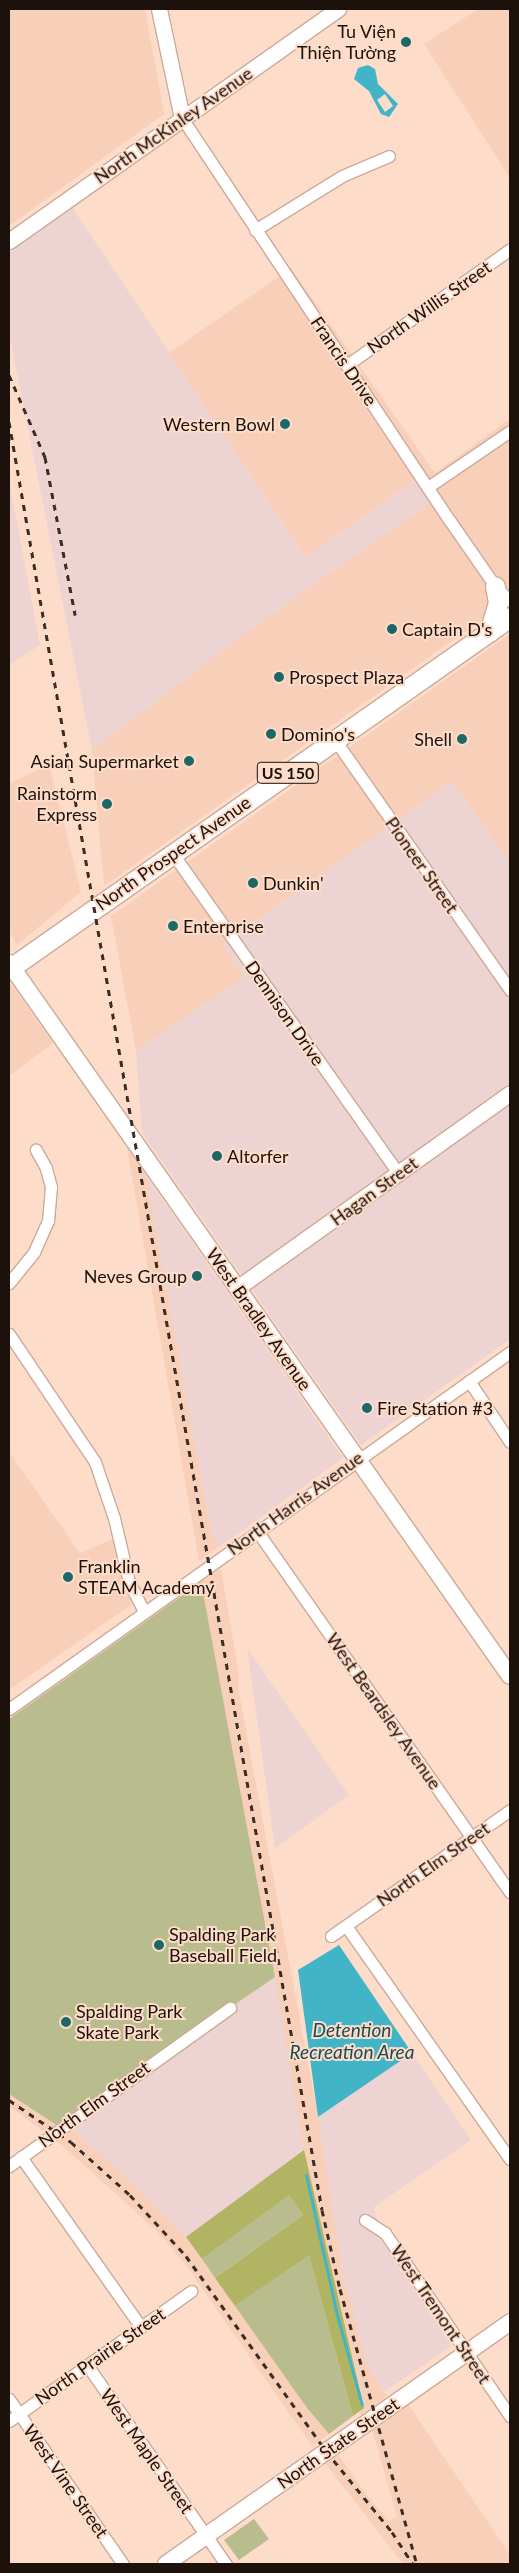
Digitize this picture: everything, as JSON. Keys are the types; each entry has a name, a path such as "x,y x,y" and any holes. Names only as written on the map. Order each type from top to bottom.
{"main road":[{"path":"489,632 498,602 495,586"},
{"name":"North Prospect Avenue","path":"10,966 510,617"},
{"name":"West Bradley Avenue","path":"10,966 510,1676"},
{"name":"North State Street","path":"166,2564 510,2322"}],"street":[{"path":"159,9 182,118"},
{"name":"North McKinley Avenue","path":"9,241 338,9"},
{"name":"Francis Drive","path":"182,118 255,230 495,586 510,601"},
{"path":"255,230 342,176 389,156"},
{"name":"North Willis Street","path":"347,365 510,249"},
{"path":"428,487 510,431"},
{"name":"Pioneer Street","path":"334,740 510,990"},
{"name":"Dennison Drive","path":"173,854 398,1173"},
{"name":"Hagan Street","path":"237,1288 510,1093"},
{"path":"9,1283 34,1252 48,1221 51,1187 46,1168 36,1150"},
{"path":"9,1334 95,1462 114,1518 128,1582 144,1610"},
{"name":"North Harris Avenue","path":"9,1709 144,1610 510,1352"},
{"path":"469,1381 510,1442"},
{"name":"West Beardsley Avenue","path":"257,1530 510,1892"},
{"name":"North Elm Street","path":"331,1936 510,1810"},
{"path":"346,1926 510,2160"},
{"name":"North Elm Street","path":"9,2166 230,2008"},
{"path":"22,2157 140,2327"},
{"name":"West Tremont Street","path":"365,2220 385,2233 510,2416"},
{"name":"North Prairie Street","path":"9,2420 191,2291"},
{"name":"West Maple Street","path":"87,2365 226,2564"},
{"name":"West Vine Street","path":"9,2399 123,2564"}],"shaded area":[{"path":"9,9 145,9 164,114 9,226"},
{"path":"478,9 510,9 510,178 424,44"},
{"path":"71,206 306,557 416,480 431,502 255,626 92,750 9,333 9,253"},
{"path":"291,268 435,473 510,419 510,600 104,886 92,750 255,626 431,502 415,480 306,557 169,353"},
{"path":"9,480 40,645 9,665"},
{"path":"510,634 510,863 452,781 223,944 244,977 136,1051 111,916"},
{"path":"49,764 81,892 17,945 9,932 9,784"},
{"path":"452,781 510,863 510,1339 361,1445 142,1133 136,1051 244,977 223,944"},
{"path":"11,984 53,1043 9,1076 9,985"},
{"path":"127,1148 146,1176 212,1536 219,1547 199,1561"},
{"path":"146,1176 343,1458 219,1547 212,1536"},
{"name":"Franklin STEAM Academy","path":"9,1452 80,1553 113,1539 135,1602 9,1690"},
{"path":"221,1569 238,1669 239,1693 318,2117 344,2279 379,2385 387,2396 361,2415 359,2412 364,2407 304,2150 201,1582"},
{"path":"247,1648 349,1795 275,1848"},
{"path":"275,1977 304,2150 186,2237 129,2180 71,2129 176,2046"},
{"path":"412,2053 471,2140 374,2207 382,2241 450,2342 450,2347 384,2392 368,2367 344,2279 318,2117"},
{"path":"9,2094 58,2126 47,2134 9,2106"},
{"path":"71,2129 129,2180 186,2237 307,2408 329,2434 312,2446 185,2264 156,2230 56,2140"},
{"path":"408,2404 510,2555 510,2564 403,2564 325,2463 338,2454 368,2497 389,2521 397,2517 372,2429"}],"green space":[{"path":"201,1582 275,1977 58,2126 9,2094 9,1719"},
{"path":"304,2150 364,2408 353,2416 309,2255 235,2306 215,2278 303,2215 289,2195 202,2259 186,2237"},
{"path":"289,2194 303,2215 215,2278 202,2259"},
{"path":"309,2254 353,2416 329,2434 307,2408 235,2306"},
{"path":"254,2519 269,2539 239,2560 224,2540"}],"water":[{"path":"368,65 375,69 378,84 398,104 389,117 381,114 369,91 354,79 358,68","holes":["385,94 393,106 385,112 377,100"]},
{"name":"Detention Recreation Area","path":"339,1945 412,2053 318,2117 298,1970"}],"waterway":[{"path":"306,2175 337,2315 362,2405"}],"railway":[{"path":"9,375 45,457 75,615"},
{"path":"9,422 322,2210 340,2289 417,2564"},
{"path":"9,2100 71,2142 130,2195 186,2256 326,2451 392,2532 413,2564"}],"place":[{"name":"Tu Viện Thiện Tường","path":"406,42"},
{"name":"Western Bowl","path":"285,424"},
{"name":"Captain D's","path":"392,629"},
{"name":"Prospect Plaza","path":"279,677"},
{"name":"Domino's","path":"271,734"},
{"name":"Shell","path":"462,739"},
{"name":"Asian Supermarket","path":"189,761"},
{"name":"Rainstorm Express","path":"107,804"},
{"name":"Dunkin'","path":"253,883"},
{"name":"Enterprise","path":"173,926"},
{"name":"Altorfer","path":"217,1156"},
{"name":"Neves Group","path":"197,1276"},
{"name":"Fire Station #3","path":"367,1408"},
{"name":"Franklin STEAM Academy","path":"68,1577"},
{"name":"Spalding Park Baseball Field","path":"159,1945"},
{"name":"Spalding Park Skate Park","path":"66,2022"}]}
